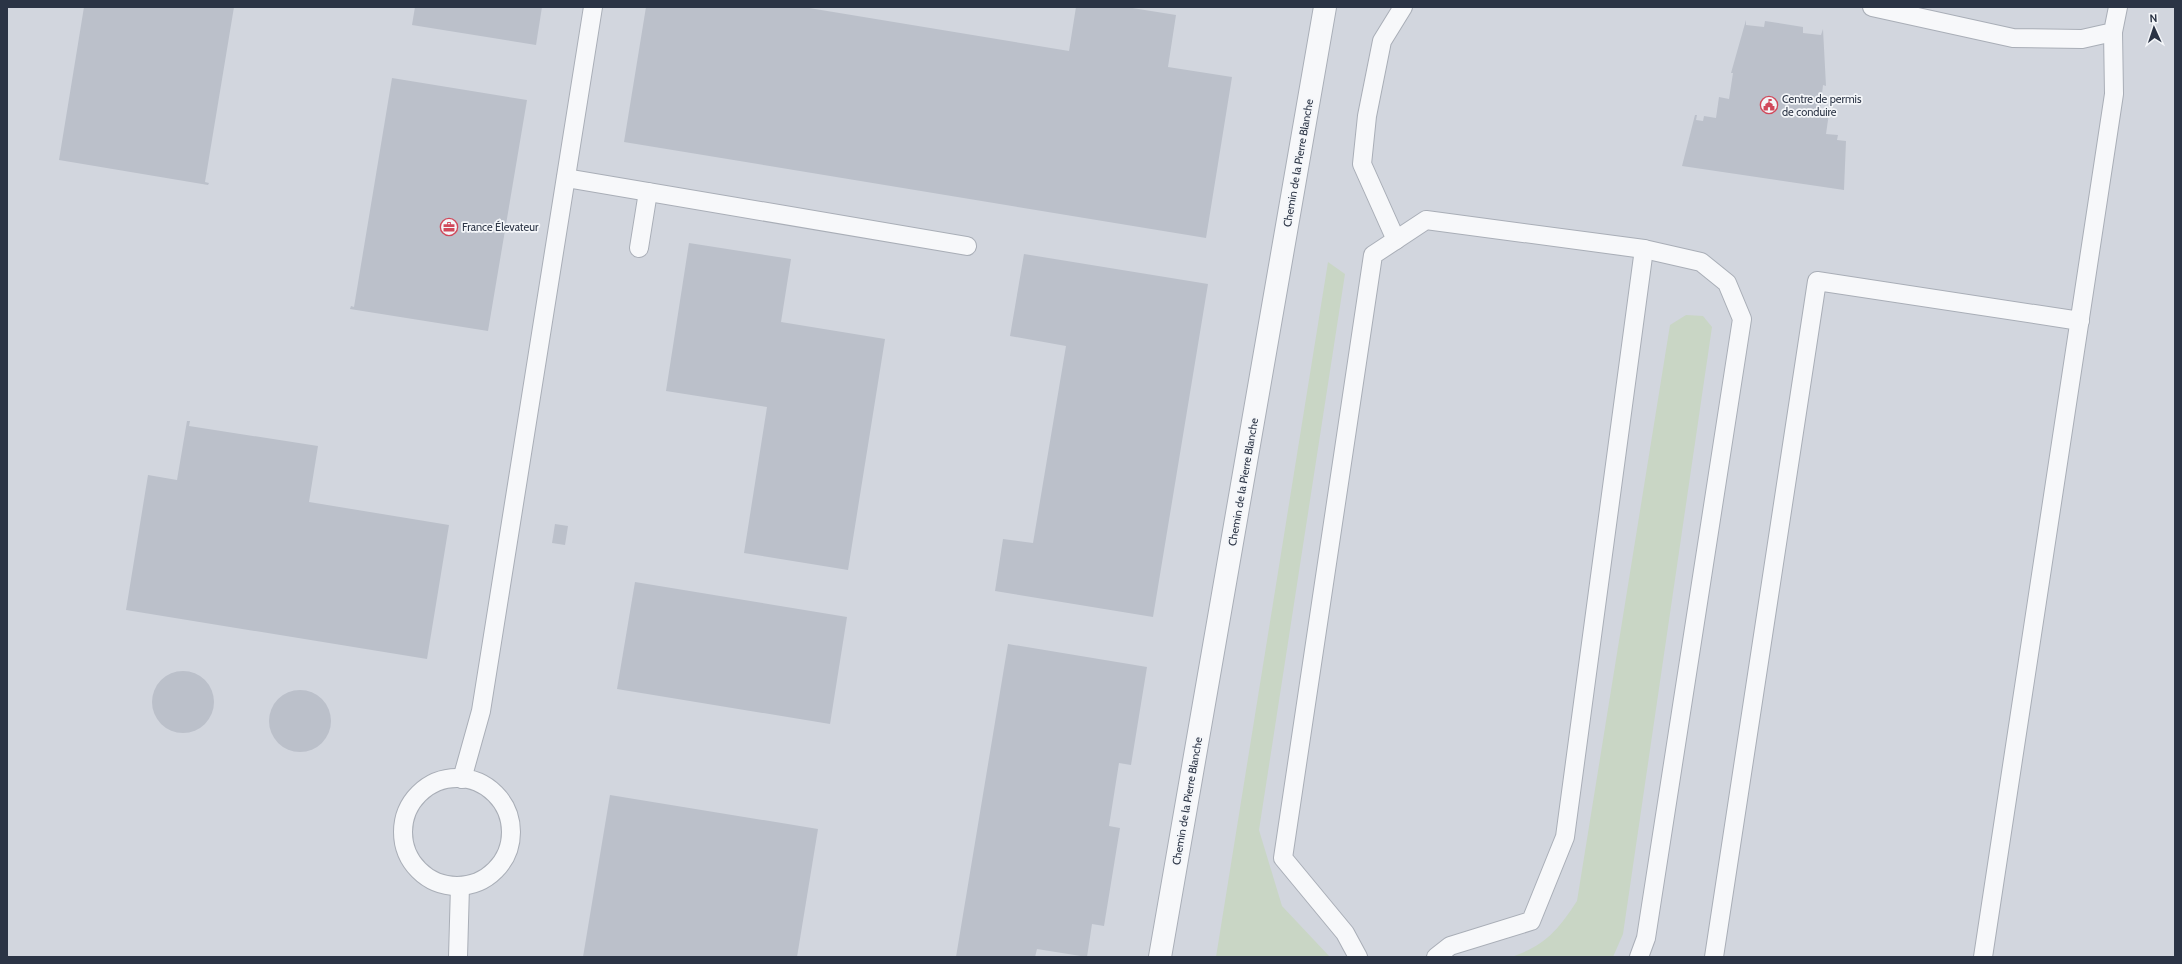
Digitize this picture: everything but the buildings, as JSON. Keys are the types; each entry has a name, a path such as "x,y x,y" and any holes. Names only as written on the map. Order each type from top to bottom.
{"street":[{"name":"Chemin de la Pierre Blanche","path":"1160,957 1325,7"}],"lane":[{"path":"462,779 481,711 593,7"},
{"path":"1396,240 1362,164 1367,116 1382,42 1403,7"},
{"path":"1872,7 2013,38 2082,39 2113,32"},
{"path":"1983,957 2114,94 2113,32 2118,7"},
{"path":"566,178 967,246"},
{"path":"639,248 648,192"},
{"path":"1358,957 1345,933 1283,858 1373,255 1426,220 1644,249 1701,262 1727,283 1742,319 1648,930 1640,957"},
{"path":"1436,957 1450,946 1531,921 1565,838 1644,249"},
{"path":"1714,957 1817,281 2080,321"},
{"path":"462,779 479,783 493,792 504,806 510,822 511,838 505,856 494,871 478,882 460,886 441,884 424,876 411,862 404,845 403,826 407,810 416,796 430,785 446,780 462,779"},
{"path":"458,957 460,886"}],"shaded area":[{"path":"7,7 2175,7 2175,957 7,957"}],"green space":[{"path":"1328,262 1345,274 1259,830 1282,906 1330,957 1216,957"},
{"path":"1686,315 1703,316 1712,327 1623,934 1613,957 1511,957 1533,948 1550,936 1557,929 1577,901 1670,325"}],"place":[{"name":"Centre de permis de conduire","path":"1769,105"},
{"name":"France Élevateur","path":"449,227"}]}
